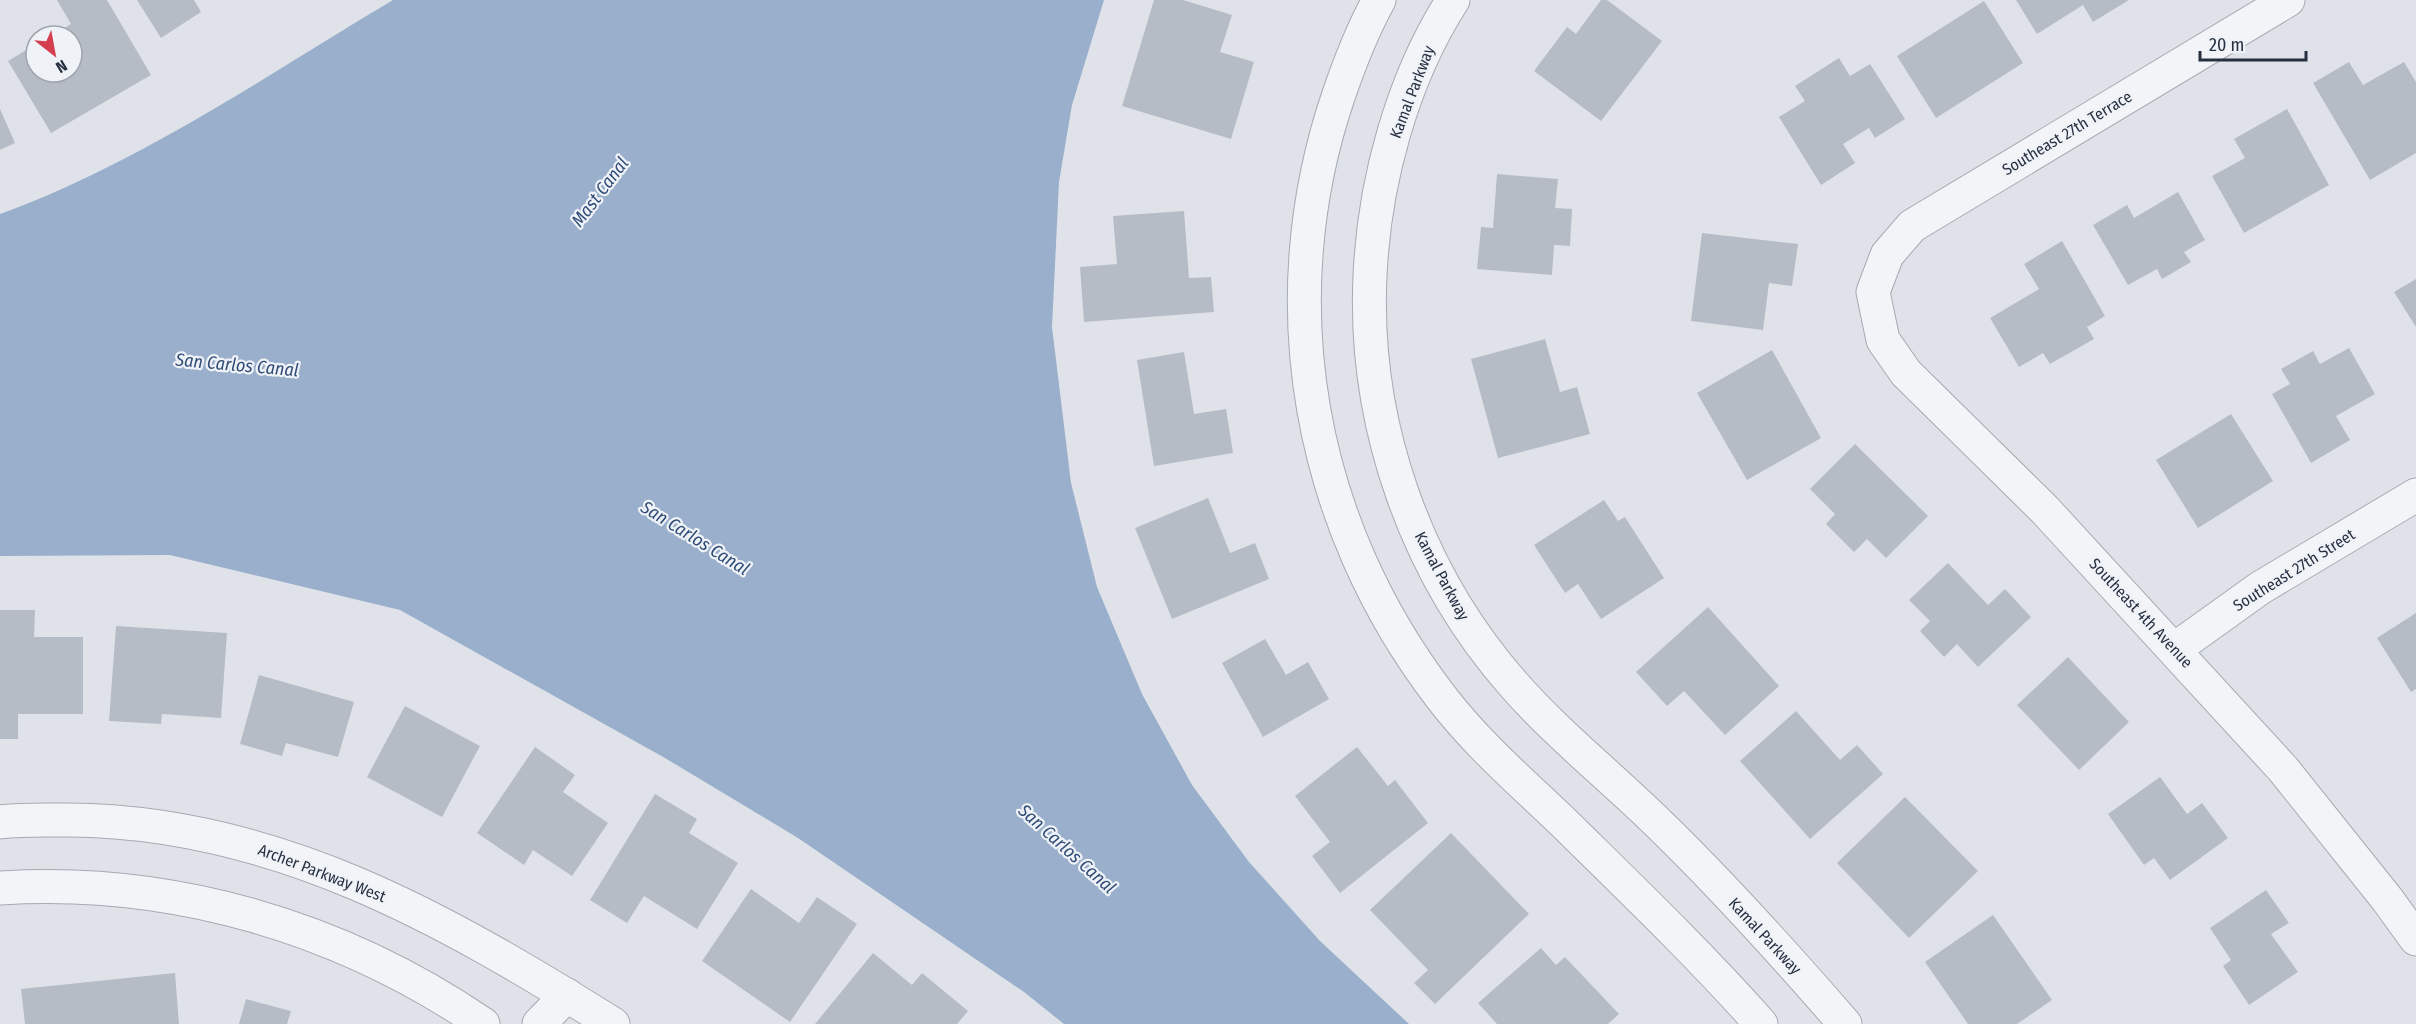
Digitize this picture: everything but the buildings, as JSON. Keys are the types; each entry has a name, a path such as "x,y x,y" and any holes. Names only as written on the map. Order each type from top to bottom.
{"street":[{"path":"1379,0 1350,64 1329,123 1315,184 1307,242 1305,312 1307,359 1313,405 1327,474 1347,534 1373,593 1405,649 1443,700 1486,748 1640,897 1761,1024"},
{"name":"Kamal Parkway","path":"1453,0 1420,64 1398,121 1381,181 1371,242 1368,304 1372,367 1383,429 1400,488 1423,546 1449,595 1479,641 1513,684 1551,724 1659,824 1786,957 1845,1024"},
{"name":"Southeast 27th Terrace","path":"1873,291 1887,255 1912,226 2288,0"},
{"name":"Southeast 4th Avenue","path":"1873,291 1882,340 1906,373 2045,510 2283,769 2387,899 2416,939"},
{"name":"Southeast 27th Street","path":"2175,650 2260,588 2416,495"},
{"name":"Archer Parkway West","path":"0,822 111,820 209,835 256,847 346,878 430,916 613,1024"},
{"path":"0,888 99,887 174,896 247,912 318,936 387,966 453,1003 483,1024"},
{"path":"539,1024 567,995"}],"water":[{"path":"393,0 1104,0 1072,105 1059,182 1052,327 1071,483 1097,587 1142,694 1192,785 1249,862 1320,941 1409,1024 1064,1024 1024,992 798,838 665,758 400,610 170,555 0,556 0,214 51,194 151,144"}],"water label":[{"name":"Mast Canal","path":"600,192"},
{"name":"San Carlos Canal","path":"237,365"},
{"name":"San Carlos Canal","path":"695,538"},
{"name":"San Carlos Canal","path":"1067,849"}]}
